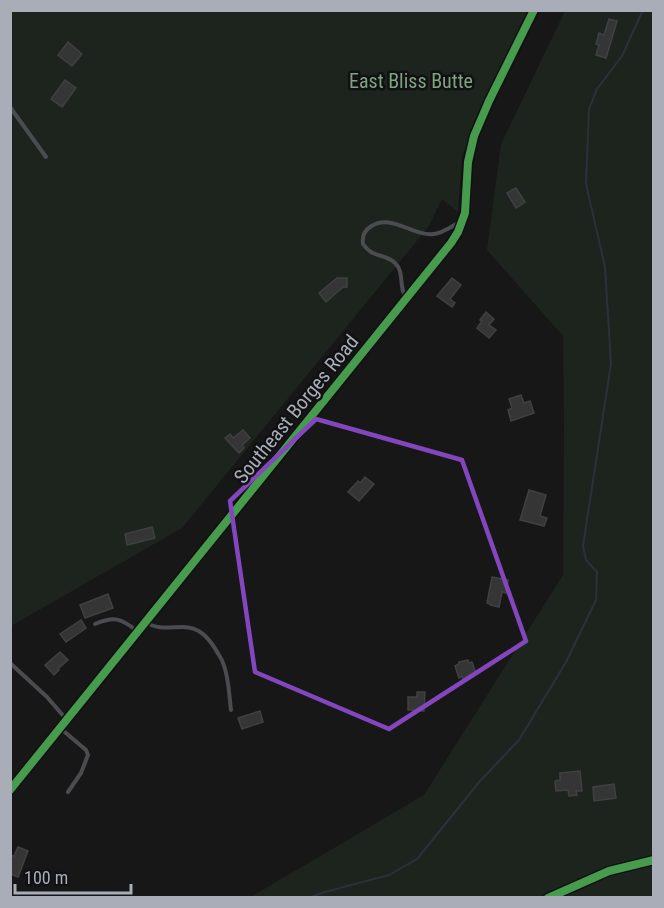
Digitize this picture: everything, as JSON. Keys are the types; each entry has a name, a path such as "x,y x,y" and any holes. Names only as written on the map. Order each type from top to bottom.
{"main road":[{"path":"548,897 609,871 654,860"}],"street":[{"name":"Southeast Borges Road","path":"10,790 451,243 463,220 468,162 474,136 489,100 534,10"}],"lane":[{"path":"10,107 46,156"},
{"path":"407,299 403,294 397,264 386,257 371,253 363,243 366,231 377,224 386,223 435,234 463,220"},
{"path":"95,624 114,618 125,622 137,631"},
{"path":"146,621 158,627 189,627 198,630 210,641 223,662 231,710"},
{"path":"10,663 67,719"},
{"path":"60,728 84,748 88,755 81,773 68,792"}],"highlighted area":[{"path":"316,419 462,460 526,641 389,729 255,672 230,501"}],"green space":[{"name":"East Bliss Butte","path":"11,11 529,11 462,156 458,212 442,199 429,226 182,528 11,626"},
{"path":"565,11 653,11 653,897 249,898 424,795 563,575 563,336 487,250 501,144"}],"building":[{"path":"609,19 617,21 606,58 596,55 599,45 596,44 599,33 604,35"},
{"path":"68,42 82,54 72,66 58,55"},
{"path":"65,80 76,88 62,107 51,99"},
{"path":"516,188 525,202 516,208 507,193"},
{"path":"337,278 347,278 347,287 343,287 326,302 319,293"},
{"path":"452,278 461,285 450,299 455,303 452,307 437,296"},
{"path":"486,312 494,319 489,325 496,330 489,338 477,328"},
{"path":"521,395 524,403 530,401 534,413 511,421 508,410 512,408 509,399"},
{"path":"243,430 250,438 242,445 244,448 239,453 225,438 230,434 233,438"},
{"path":"365,477 374,484 359,501 348,492"},
{"path":"529,490 546,495 540,516 547,518 544,526 520,520"},
{"path":"152,527 155,538 127,545 125,534"},
{"path":"492,577 508,580 506,593 502,592 499,607 487,603"},
{"path":"108,594 113,608 85,618 80,605"},
{"path":"81,620 86,628 66,642 60,634"},
{"path":"60,652 68,660 54,675 45,665"},
{"path":"468,660 469,663 472,662 476,673 472,674 473,677 463,680 462,676 459,678 455,666 459,662"},
{"path":"417,692 425,692 424,711 408,710 408,697 417,697"},
{"path":"260,711 263,722 242,729 238,718"},
{"path":"580,771 582,791 576,791 577,795 569,796 568,790 556,791 555,781 560,780 560,773"},
{"path":"614,784 616,798 594,801 593,787"},
{"path":"18,847 28,851 18,877 10,874 10,855 14,856"}],"waterway":[{"path":"308,898 389,875 417,859 480,781 519,740 566,662 596,600 597,572 586,560 583,546 611,364 605,267 586,184 589,109 597,89 622,56 643,10"}],"cycle path":[{"path":"10,790 451,243 465,213 468,162 474,136 534,10"},
{"path":"548,898 609,871 654,860"}]}
